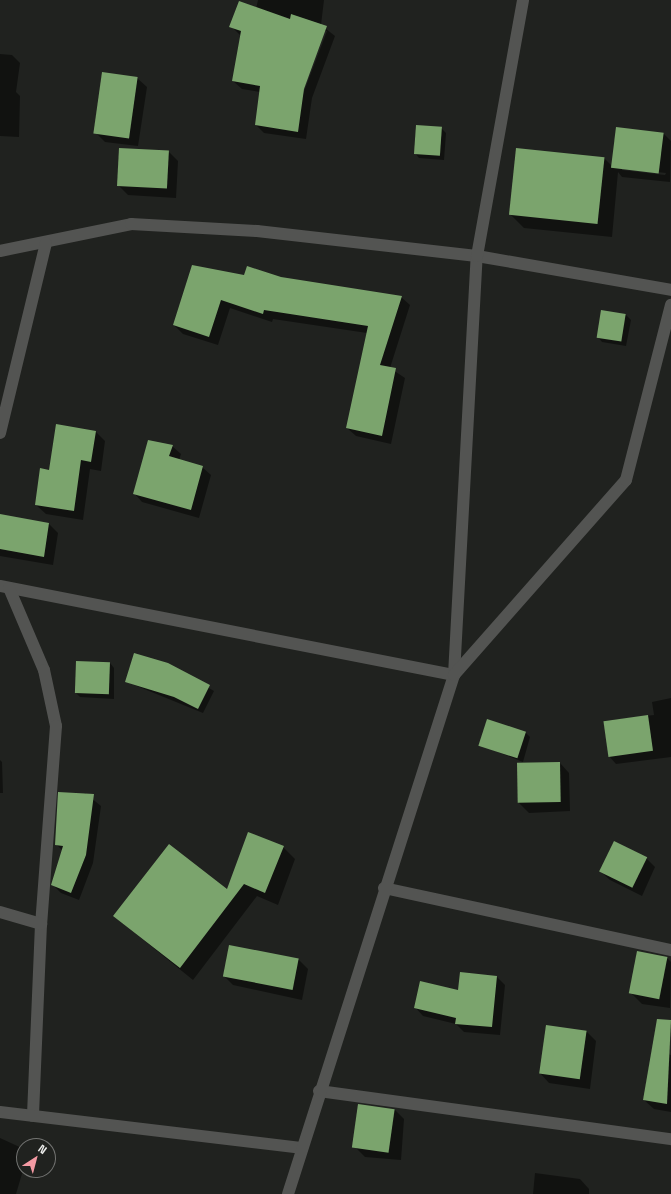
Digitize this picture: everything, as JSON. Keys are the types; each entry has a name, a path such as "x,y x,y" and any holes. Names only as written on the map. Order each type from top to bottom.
{"street":[{"path":"288,1194 319,1091 454,675 477,256 523,0"},
{"path":"0,251 46,243 131,224 257,231 477,256 671,290"},
{"path":"0,433 46,243"},
{"path":"454,675 626,480 671,305"},
{"path":"4,587 454,675"},
{"path":"4,587 44,670 56,726 41,924 33,1116"},
{"path":"384,888 671,950"},
{"path":"0,912 41,924"},
{"path":"319,1091 671,1139"},
{"path":"0,1112 301,1148"}],"building":[{"path":"239,1 290,19 291,14 327,26 304,89 298,132 255,125 260,86 232,81 241,31 229,27"},
{"path":"102,72 138,77 129,138 93,133"},
{"path":"416,125 442,127 440,156 414,154"},
{"path":"616,127 664,133 659,174 611,168"},
{"path":"119,148 169,151 167,189 117,186"},
{"path":"516,148 605,157 598,224 509,215"},
{"path":"192,265 244,275 247,266 281,277 402,296 380,365 396,368 382,436 346,428 368,326 264,310 263,314 221,300 209,337 173,325"},
{"path":"601,310 626,314 621,342 597,338"},
{"path":"56,424 96,431 91,462 81,460 74,511 35,505 40,468 49,470"},
{"path":"148,440 173,445 169,456 203,466 191,510 133,494"},
{"path":"0,514 49,523 44,557 0,549"},
{"path":"134,653 168,663 210,685 198,709 174,697 125,682"},
{"path":"76,661 110,662 109,694 75,693"},
{"path":"648,715 653,751 608,757 603,721"},
{"path":"487,719 526,732 517,758 478,746"},
{"path":"560,762 561,802 518,803 517,763"},
{"path":"58,792 94,794 86,855 71,893 51,885 63,846 55,845"},
{"path":"248,832 284,846 265,893 244,884 180,968 113,916 169,844 227,889"},
{"path":"614,841 647,857 632,888 599,872"},
{"path":"229,945 299,959 293,990 223,976"},
{"path":"637,951 667,957 659,999 629,993"},
{"path":"460,972 497,976 492,1027 455,1024 456,1018 414,1008 420,981 458,990"},
{"path":"657,1019 671,1020 667,1104 643,1100"},
{"path":"546,1025 587,1031 580,1079 539,1074"},
{"path":"358,1104 395,1109 389,1153 352,1148"}]}
